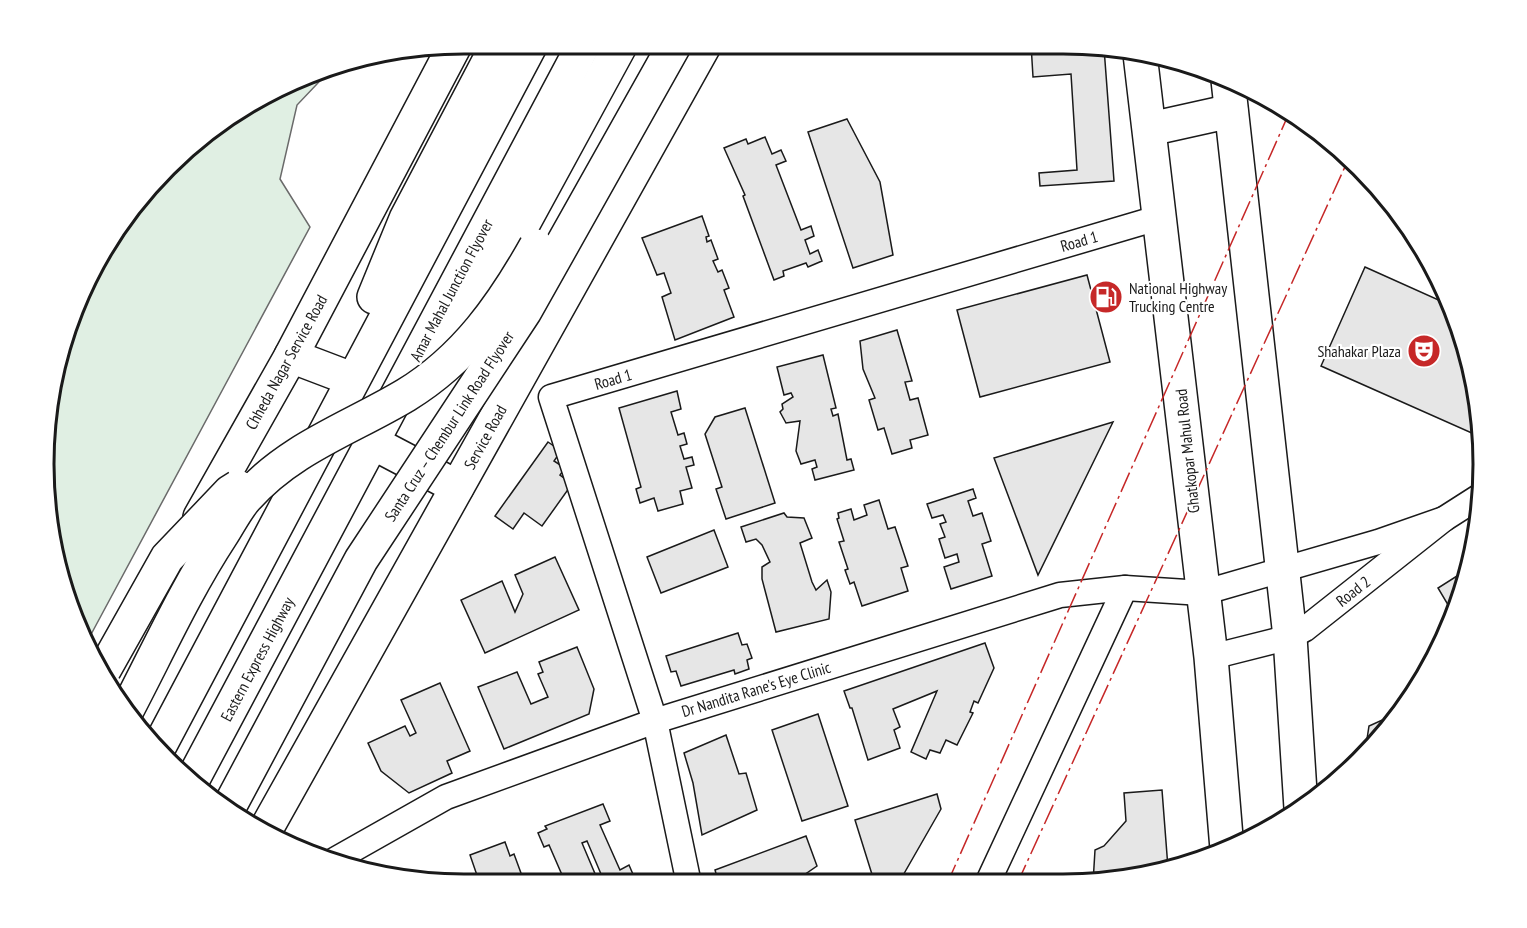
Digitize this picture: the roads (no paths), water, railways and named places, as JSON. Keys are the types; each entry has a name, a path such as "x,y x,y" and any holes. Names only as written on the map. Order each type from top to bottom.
{"main road":[{"path":"282,518 406,219 493,54"},
{"path":"162,741 282,518 377,331 526,54"},
{"name":"Amar Mahal Junction Flyover","path":"320,538 579,54"},
{"path":"320,538 499,268 616,54"},
{"name":"Santa Cruz – Chembur Link Road Flyover","path":"131,703 211,551 246,498 290,459 341,427 407,394 472,343 518,279 643,54"},
{"name":"Santa Cruz – Chembur Link Road Flyover","path":"232,802 361,560 525,311 669,54"},
{"name":"Service Road","path":"269,824 699,54"},
{"name":"Chheda Nagar Service Road","path":"107,666 148,607 291,356 450,55"},
{"name":"Ghatkopar Mahul Road","path":"1141,62 1211,657 1226,840"},
{"path":"1150,129 1229,96 1290,637 1300,798"},
{"path":"291,356 341,375"},
{"path":"381,447 457,487"},
{"path":"107,665 167,558 230,492 290,459"},
{"name":"Eastern Express Highway","path":"196,774 320,538"}],"street":[{"name":"Road 1","path":"687,874 655,721 551,397 1161,217"},
{"name":"Road 2","path":"1211,657 1290,637 1305,628 1444,519 1471,502"},
{"name":"Dr Nandita Rane's Eye Clinic","path":"343,855 446,797 655,721 1060,595 1125,588 1202,593 1378,542 1444,519"},
{"path":"992,874 1125,588"}],"place":[{"name":"National Highway Trucking Centre","path":"1106,297"},
{"name":"Shahakar Plaza","path":"1424,351"}]}
